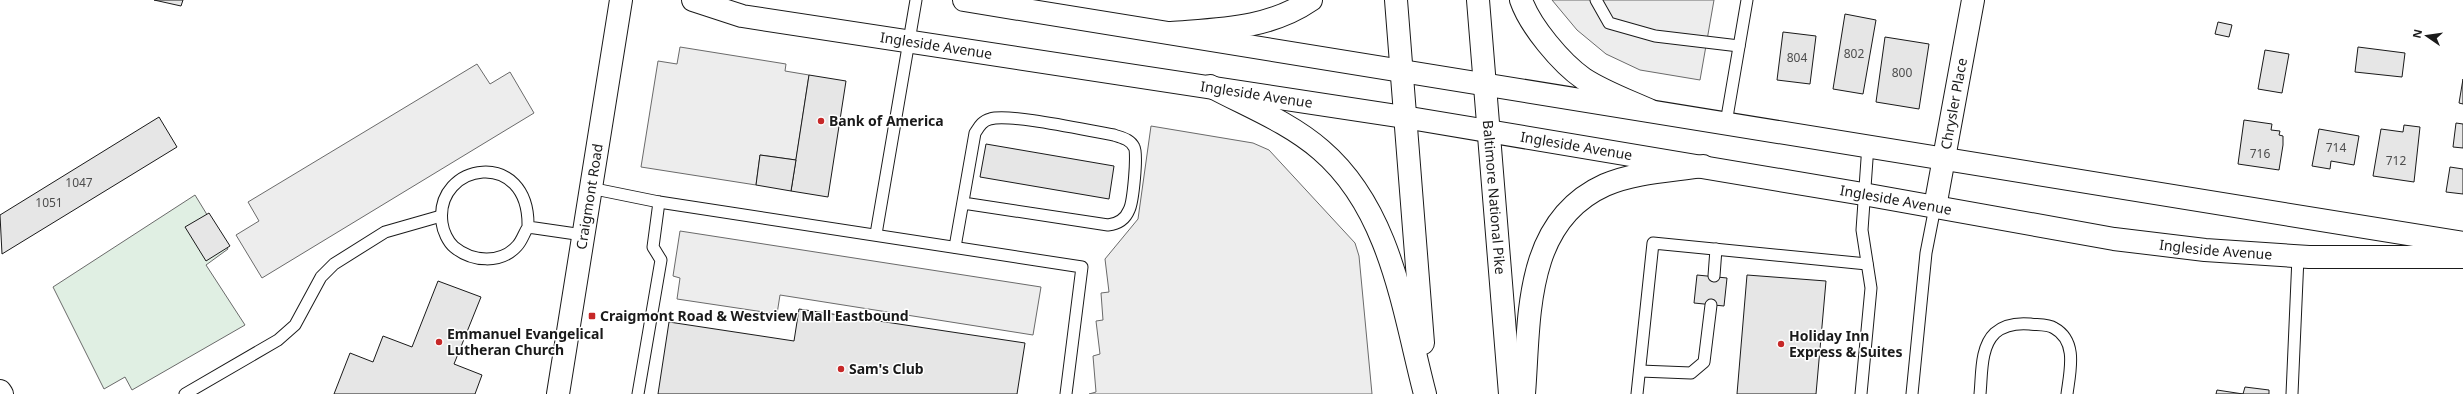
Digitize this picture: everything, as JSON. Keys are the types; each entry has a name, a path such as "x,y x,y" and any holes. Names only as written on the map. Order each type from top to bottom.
{"main road":[{"name":"Craigmont Road","path":"558,394 621,0"},
{"name":"Ingleside Avenue","path":"693,0 742,16 1210,86 1404,117 1703,166 2114,239 2205,250 2298,257 2463,257"},
{"path":"964,0 1401,70 1485,85 1868,144 1944,158 2463,243"},
{"path":"1171,33 1244,28 1283,16 1311,0"},
{"path":"1396,0 1426,394"},
{"name":"Baltimore National Pike","path":"1478,0 1510,394"},
{"path":"1521,0 1540,34 1562,60 1584,78 1651,111"},
{"name":"Chrysler Place","path":"1935,207 1974,0"},
{"path":"1210,86 1288,127 1320,150 1346,176 1369,210 1389,254 1426,394"},
{"path":"1524,394 1533,292 1538,261 1548,239 1561,219 1582,200 1604,186 1636,175 1703,166"},
{"path":"0,390 2,394"}],"lane":[{"path":"876,234 916,0"},
{"path":"1596,0 1609,23 1655,36 1739,46"},
{"path":"1726,123 1747,0"},
{"path":"955,247 975,133 981,123 990,118 1012,119 1114,135 1129,140 1136,148 1136,159 1129,210 1118,223 1108,225 963,203"},
{"path":"1861,394 1871,288 1862,230 1863,194 1868,144"},
{"path":"488,172 504,176 516,184 523,194 528,209 528,227 518,245 503,256 484,260 464,255 452,246 443,230 441,216 444,200 462,178 475,173 488,172"},
{"path":"590,188 659,202 876,234 1082,267 1066,394"},
{"path":"638,394 661,260 653,247 659,202"},
{"path":"1912,394 1926,253 1935,207"},
{"path":"185,394 278,340 295,325 321,277 334,264 385,232 441,216"},
{"path":"528,227 583,234"},
{"path":"1637,394 1653,242 1867,264"},
{"path":"1714,276 1716,249"},
{"path":"2292,394 2298,257"},
{"path":"1640,371 1691,374 1704,362 1711,305"},
{"path":"1980,394 1984,351 1994,333 2006,326 2025,324 2053,327 2066,338 2072,358 2067,394"}],"green space":[{"path":"195,195 228,249 206,265 245,325 132,390 125,377 104,389 53,287"}],"shaded area":[{"path":"1552,0 1714,0 1700,80 1640,70 1606,54 1577,30"},
{"path":"680,47 786,64 785,71 809,75 796,160 760,155 756,185 641,167 658,61 677,64"},
{"path":"477,64 490,84 510,72 534,113 262,278 236,235 259,221 248,202"},
{"path":"1151,126 1253,143 1269,150 1355,243 1359,256 1372,394 1089,394 1096,392 1093,356 1100,354 1096,321 1103,320 1101,293 1109,292 1105,259 1138,219"},
{"path":"680,231 1041,287 1033,335 780,295 777,314 677,299 680,278 673,276"}],"building":[{"path":"154,0 183,0 181,6"},
{"path":"1845,14 1876,20 1863,94 1833,89"},
{"path":"2218,22 2232,25 2229,37 2215,34"},
{"path":"1783,32 1816,36 1810,84 1777,80"},
{"path":"1885,37 1929,44 1919,109 1876,102"},
{"path":"2358,47 2405,53 2402,77 2355,72"},
{"path":"2265,50 2289,54 2282,93 2258,89"},
{"name":"Bank of America","path":"809,75 846,81 828,197 791,191"},
{"path":"2463,79 2463,104 2459,103"},
{"path":"159,117 177,147 2,254 0,215"},
{"path":"2244,120 2272,124 2271,130 2280,131 2279,135 2283,136 2283,145 2279,170 2238,164"},
{"path":"2456,123 2463,124 2463,148 2453,147"},
{"path":"2404,125 2420,127 2414,182 2373,176 2381,129 2403,132"},
{"path":"2319,129 2359,136 2354,165 2331,161 2330,169 2312,166"},
{"path":"986,144 1114,166 1109,199 980,177"},
{"path":"760,155 796,160 791,191 756,185"},
{"path":"2450,167 2463,169 2463,194 2446,192"},
{"path":"209,213 230,246 206,261 185,227"},
{"path":"1697,275 1727,278 1724,306 1694,303"},
{"name":"Holiday Inn Express & Suites","path":"1747,275 1826,281 1816,394 1737,394"},
{"name":"Emmanuel Evangelical Lutheran Church","path":"438,281 481,297 454,364 482,375 475,394 334,394 350,353 373,362 383,336 412,347"},
{"name":"Sam's Club","path":"799,309 1025,343 1017,394 658,394 669,322 794,341"},
{"path":"2245,387 2269,390 2269,394 2243,394"},
{"path":"2217,390 2243,394 2216,394"}],"place":[{"name":"Bank of America","path":"821,121"},
{"name":"Craigmont Road & Westview Mall Eastbound","path":"592,316"},
{"name":"Emmanuel Evangelical Lutheran Church","path":"439,342"},
{"name":"Holiday Inn Express & Suites","path":"1781,344"},
{"name":"Sam's Club","path":"841,369"}]}
